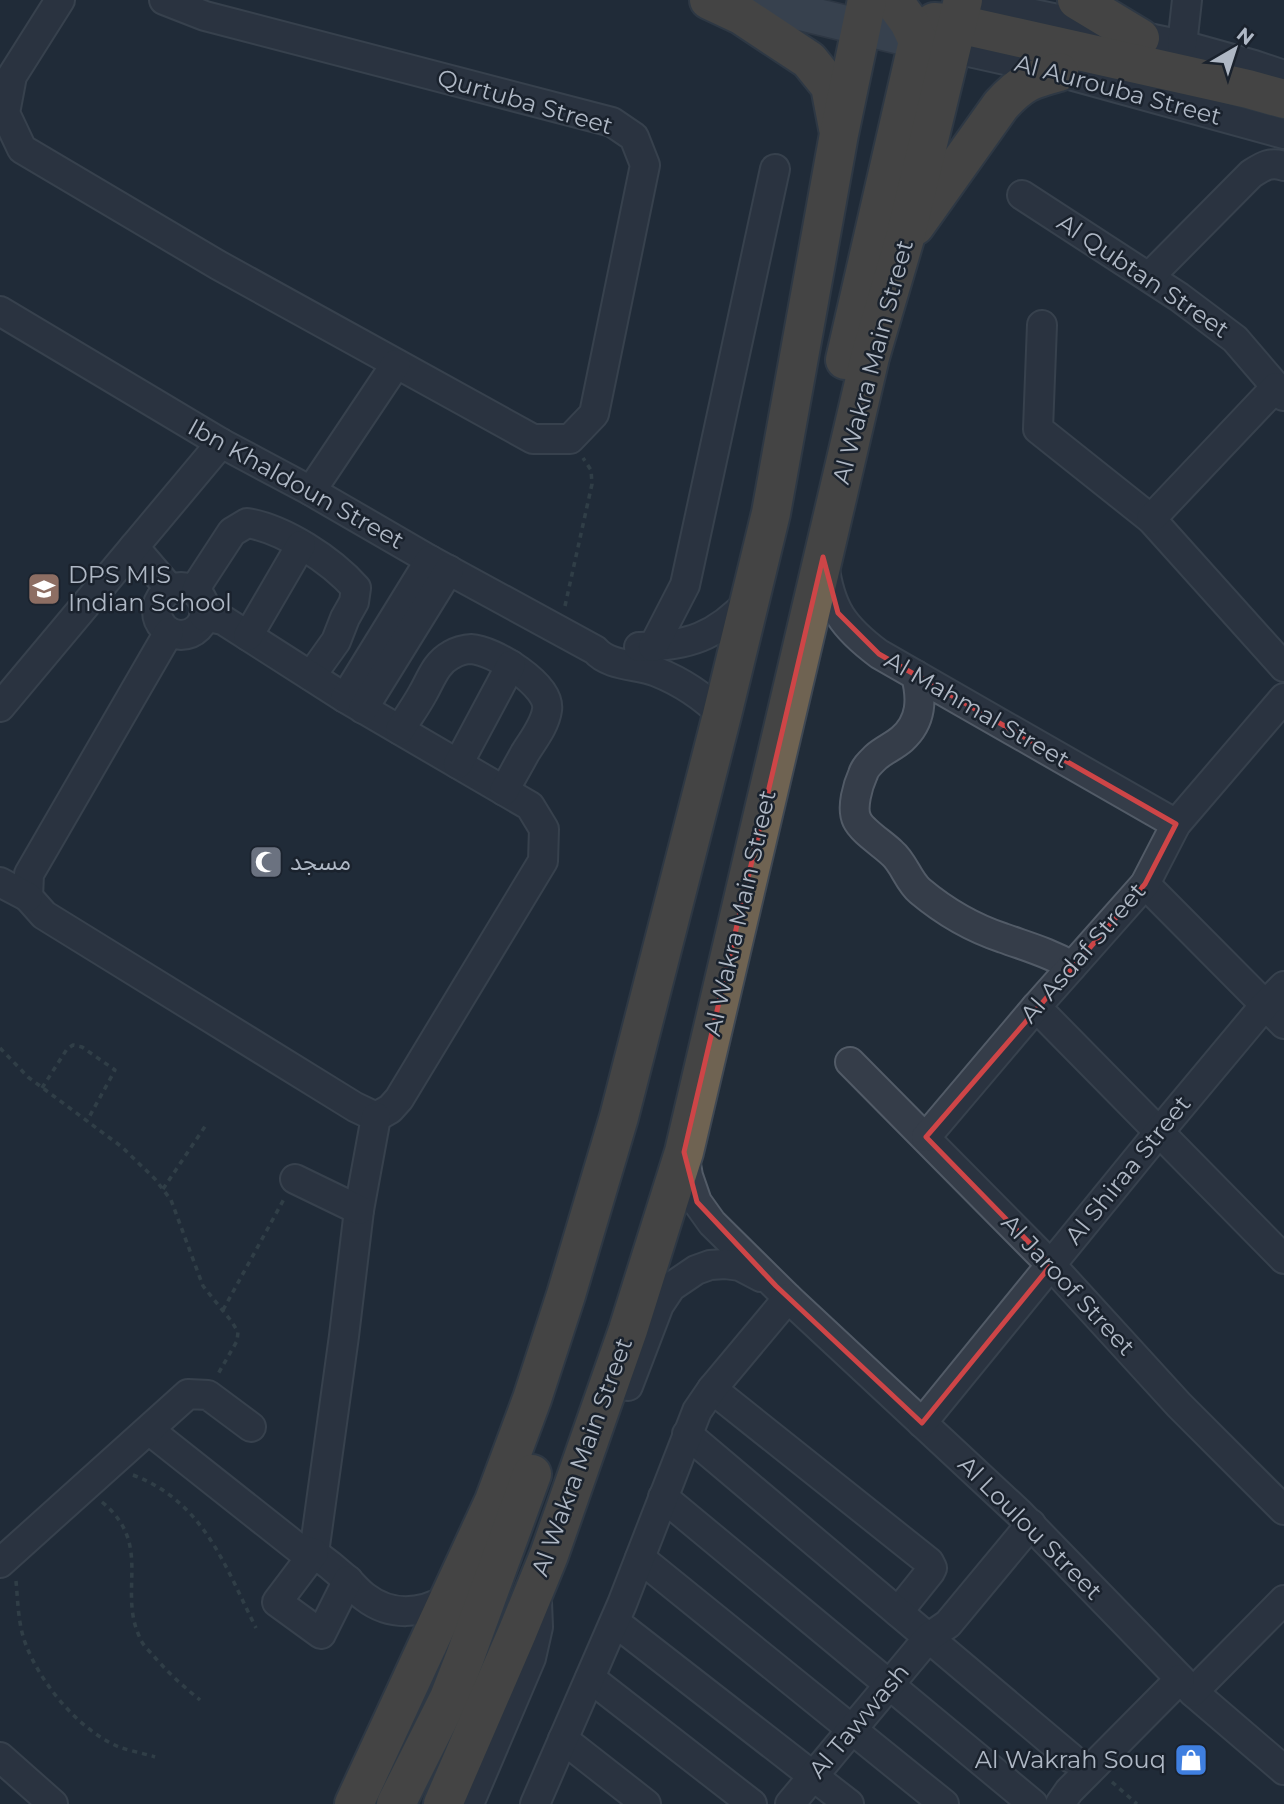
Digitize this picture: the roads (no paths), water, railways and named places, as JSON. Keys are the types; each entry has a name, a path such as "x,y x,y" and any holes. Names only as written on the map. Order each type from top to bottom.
{"highway":[{"path":"354,1804 494,1502 566,1295 619,1117 771,513 839,134 830,86 808,61 741,15 709,0"},
{"path":"1081,2 1140,38"},
{"path":"839,134 914,13"},
{"path":"914,13 1284,99"},
{"path":"700,1081 699,988 914,13"},
{"name":"Al Wakra Main Street","path":"443,1804 536,1586 566,1505 628,1330 684,1152 870,357 905,238 914,13"},
{"path":"905,238 1001,105 1014,91 1031,80 1059,72"},
{"path":"396,1804 453,1688 546,1437 607,1236 619,1117"}],"main road":[{"path":"748,0 914,13"}],"street":[{"path":"60,0 12,76 5,113 22,149 218,265 396,364 311,491"},
{"name":"Qurtuba Street","path":"164,0 205,16 612,122 634,137 645,165 594,414 570,439 533,439 396,364"},
{"path":"1182,46 1187,0"},
{"name":"Al Aurouba Street","path":"914,13 1140,38 1182,46 1284,75"},
{"name":"Al Aurouba Street","path":"914,13 1059,72 1284,134"},
{"path":"1149,277 1251,174 1265,165 1277,163 1284,166"},
{"path":"653,647 685,585 775,169"},
{"name":"Al Qubtan Street","path":"1022,195 1179,297 1235,339 1280,391"},
{"name":"Ibn Khaldoun Street","path":"0,311 221,443 605,658 653,670 672,678 707,701 722,715"},
{"path":"1042,324 1038,429 1150,519 1281,656"},
{"path":"1150,519 1280,391"},
{"path":"0,707 221,443"},
{"path":"190,599 160,598 156,610 159,623 169,632 183,635 197,629 190,599 232,532 247,523 262,525 301,545 348,579 356,588 354,603 336,641 311,676"},
{"path":"248,636 301,545"},
{"path":"134,547 190,599 354,703 530,806 544,829 543,861 399,1099 376,1118 359,1210 314,1553 277,1602 321,1634 348,1580"},
{"name":"Al Mahmal Street","path":"823,557 827,586 838,614 856,636 879,654 1175,824"},
{"path":"354,703 439,565"},
{"path":"595,650 605,646 675,645 697,639 735,617 750,600"},
{"path":"28,897 29,874 169,632"},
{"path":"400,730 442,660 454,653 470,649 497,657 511,665 544,695 548,707 536,736 504,791"},
{"path":"458,764 511,665"},
{"path":"916,675 920,691 918,715 914,725 903,738 878,754 863,772 856,802 858,822 897,857 916,888 956,916 1003,939 1031,946 1073,966"},
{"name":"Al Asdaf Street","path":"926,1137 1145,884 1175,824 1284,698"},
{"path":"0,882 28,897 44,915 376,1118"},
{"path":"1145,884 1278,1005"},
{"name":"Al Shiraa Street","path":"922,1423 1158,1132 1278,1005"},
{"path":"1036,1007 1158,1132 1282,1253"},
{"name":"Al Jaroof Street","path":"850,1062 1051,1265 1179,1405 1284,1510"},
{"name":"Al Loulou Street","path":"684,1152 688,1176 697,1202 712,1223 782,1292 1025,1518 1188,1687 1284,1770"},
{"path":"295,1179 359,1210"},
{"name":"Al Loulou Street","path":"566,1505 599,1461 659,1305 671,1287 696,1270 725,1264 740,1266 782,1292"},
{"path":"541,1801 563,1739 615,1622 697,1411 782,1292"},
{"path":"712,1389 929,1562 932,1569 898,1612"},
{"path":"6,1557 188,1394 208,1395 251,1427"},
{"path":"149,1430 298,1548 314,1553 367,1598 391,1609 406,1612 428,1608 448,1599"},
{"path":"687,1434 1071,1758"},
{"path":"663,1497 1033,1804"},
{"name":"Al Tawwash","path":"790,1804 929,1637 948,1624 1025,1518"},
{"path":"640,1558 944,1804"},
{"path":"468,1804 531,1658 538,1627 536,1586"},
{"path":"1060,1804 1069,1791 1284,1600"},
{"path":"615,1622 849,1804"},
{"path":"590,1678 752,1804"},
{"path":"1077,1804 1188,1687"},
{"path":"563,1739 646,1804"},
{"path":"0,1757 53,1804"}],"place":[{"name":"DPS MIS Indian School","path":"44,589"},
{"name":"مسجد","path":"266,862"},
{"name":"Al Wakrah Souq","path":"1191,1760"}]}
